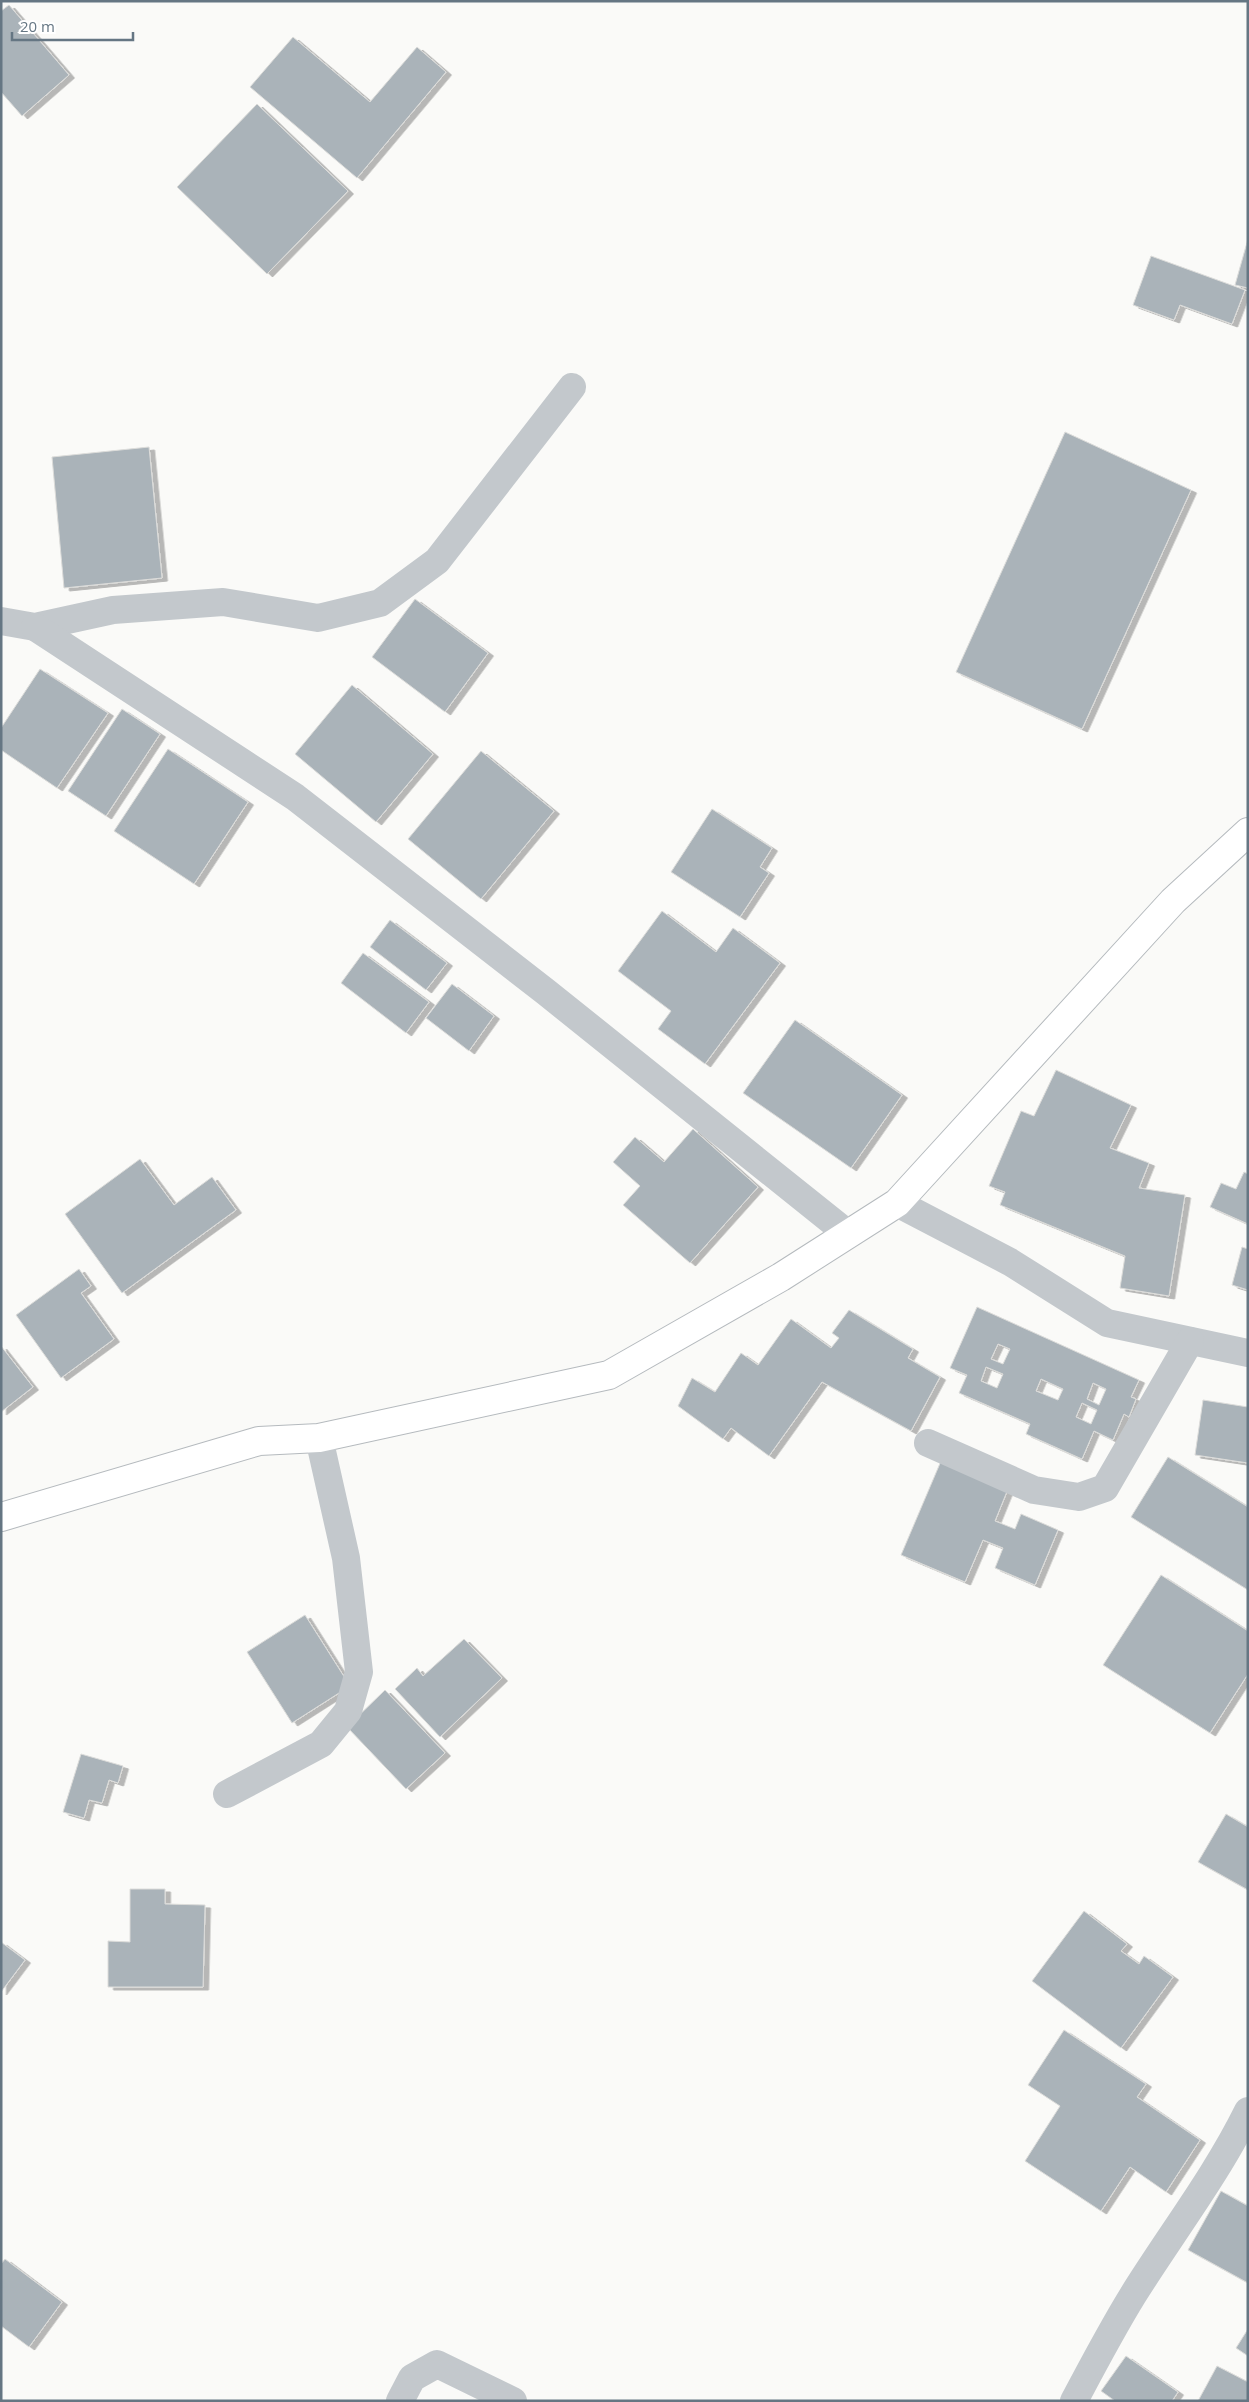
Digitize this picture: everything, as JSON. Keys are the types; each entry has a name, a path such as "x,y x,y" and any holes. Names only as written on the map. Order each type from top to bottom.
{"main road":[{"path":"1,1517 259,1442 319,1438 609,1375 781,1276 897,1203 1172,901 1248,832"}],"street":[{"path":"35,627 113,610 223,602 318,618 380,603 437,561 572,387"},
{"path":"1,620 35,627 295,797 546,992 848,1234"},
{"path":"897,1203 1010,1262 1107,1323 1248,1353"},
{"path":"928,1443 1034,1490 1079,1497 1105,1488 1190,1341"},
{"path":"227,1794 321,1744 348,1711 359,1672 346,1558 319,1438"},
{"path":"1074,2401 1133,2296 1217,2165 1248,2111"},
{"path":"400,2401 412,2378 437,2364 513,2401"}],"building":[{"path":"9,5 69,75 22,116 1,92 1,11"},
{"path":"293,37 370,102 417,47 446,72 357,178 250,87"},
{"path":"257,104 348,191 267,274 177,187"},
{"path":"1248,239 1248,288 1235,285"},
{"path":"1151,256 1245,290 1232,324 1180,305 1174,320 1133,305"},
{"path":"1065,432 1191,490 1082,729 956,672"},
{"path":"149,447 162,578 64,588 52,457"},
{"path":"415,599 488,653 445,712 372,657"},
{"path":"40,669 108,713 57,788 1,750 1,728"},
{"path":"352,685 433,754 376,822 295,754"},
{"path":"122,709 160,734 106,816 68,791"},
{"path":"168,749 248,802 194,884 114,831"},
{"path":"481,751 554,811 481,899 408,839"},
{"path":"712,809 772,848 760,867 769,873 740,917 671,872"},
{"path":"662,911 716,952 733,928 780,963 705,1064 658,1029 671,1011 618,971"},
{"path":"390,920 447,963 426,990 370,947"},
{"path":"363,953 429,1002 406,1033 341,983"},
{"path":"452,984 494,1016 469,1051 426,1018"},
{"path":"795,1020 902,1095 851,1168 743,1093"},
{"path":"1056,1070 1131,1105 1110,1148 1149,1163 1139,1188 1185,1195 1169,1296 1120,1288 1125,1256 1000,1205 1005,1192 989,1186 1021,1111 1034,1116"},
{"path":"693,1129 758,1187 690,1263 623,1205 640,1186 613,1162 635,1137 664,1162"},
{"path":"140,1159 174,1205 212,1177 236,1210 122,1293 65,1214"},
{"path":"1244,1172 1248,1174 1248,1224 1210,1207 1221,1183 1236,1189"},
{"path":"1242,1247 1248,1249 1248,1290 1232,1285"},
{"path":"79,1269 91,1286 81,1293 114,1339 61,1378 16,1315"},
{"path":"977,1307 1139,1380 1131,1397 1136,1399 1129,1417 1124,1414 1113,1440 1094,1431 1082,1459 1026,1434 1030,1424 959,1393 967,1375 950,1368","holes":["998,1344 1010,1349 1003,1364 991,1359","986,1367 1003,1374 997,1388 981,1381","1041,1379 1063,1389 1058,1400 1036,1391","1093,1383 1106,1389 1099,1405 1087,1399","1082,1403 1097,1410 1091,1424 1076,1417"]},
{"path":"849,1310 913,1349 908,1358 940,1377 911,1431 822,1382 769,1456 731,1428 723,1439 678,1406 692,1378 715,1392 741,1353 758,1365 791,1319 831,1348 839,1338 832,1333"},
{"path":"1,1346 33,1387 1,1412"},
{"path":"1203,1400 1248,1407 1248,1463 1195,1455"},
{"path":"1168,1457 1248,1507 1248,1590 1131,1517"},
{"path":"941,1461 1008,1489 995,1521 1015,1529 1021,1514 1058,1530 1035,1585 995,1568 1003,1548 983,1540 965,1582 901,1555"},
{"path":"1161,1575 1248,1631 1248,1674 1210,1733 1103,1665"},
{"path":"305,1615 350,1686 292,1723 247,1652"},
{"path":"464,1639 502,1678 440,1737 395,1689 417,1668 423,1676"},
{"path":"385,1690 445,1753 406,1789 347,1727"},
{"path":"81,1754 123,1766 118,1783 109,1780 102,1803 89,1800 84,1818 63,1812"},
{"path":"1226,1814 1248,1827 1248,1890 1198,1862"},
{"path":"130,1889 165,1889 165,1904 205,1905 203,1987 108,1987 108,1941 130,1942"},
{"path":"1084,1911 1127,1944 1121,1951 1139,1964 1144,1956 1173,1977 1121,2048 1032,1981"},
{"path":"1,1942 25,1960 1,1992"},
{"path":"1064,2030 1146,2084 1137,2097 1200,2140 1166,2192 1130,2167 1101,2211 1025,2161 1060,2106 1028,2085"},
{"path":"1221,2191 1248,2206 1248,2283 1188,2250"},
{"path":"5,2259 62,2302 29,2347 1,2326 1,2264"},
{"path":"1248,2329 1248,2356 1236,2348"},
{"path":"1126,2356 1178,2392 1172,2401 1115,2401 1101,2391"},
{"path":"1217,2366 1248,2382 1248,2401 1198,2401"}]}
